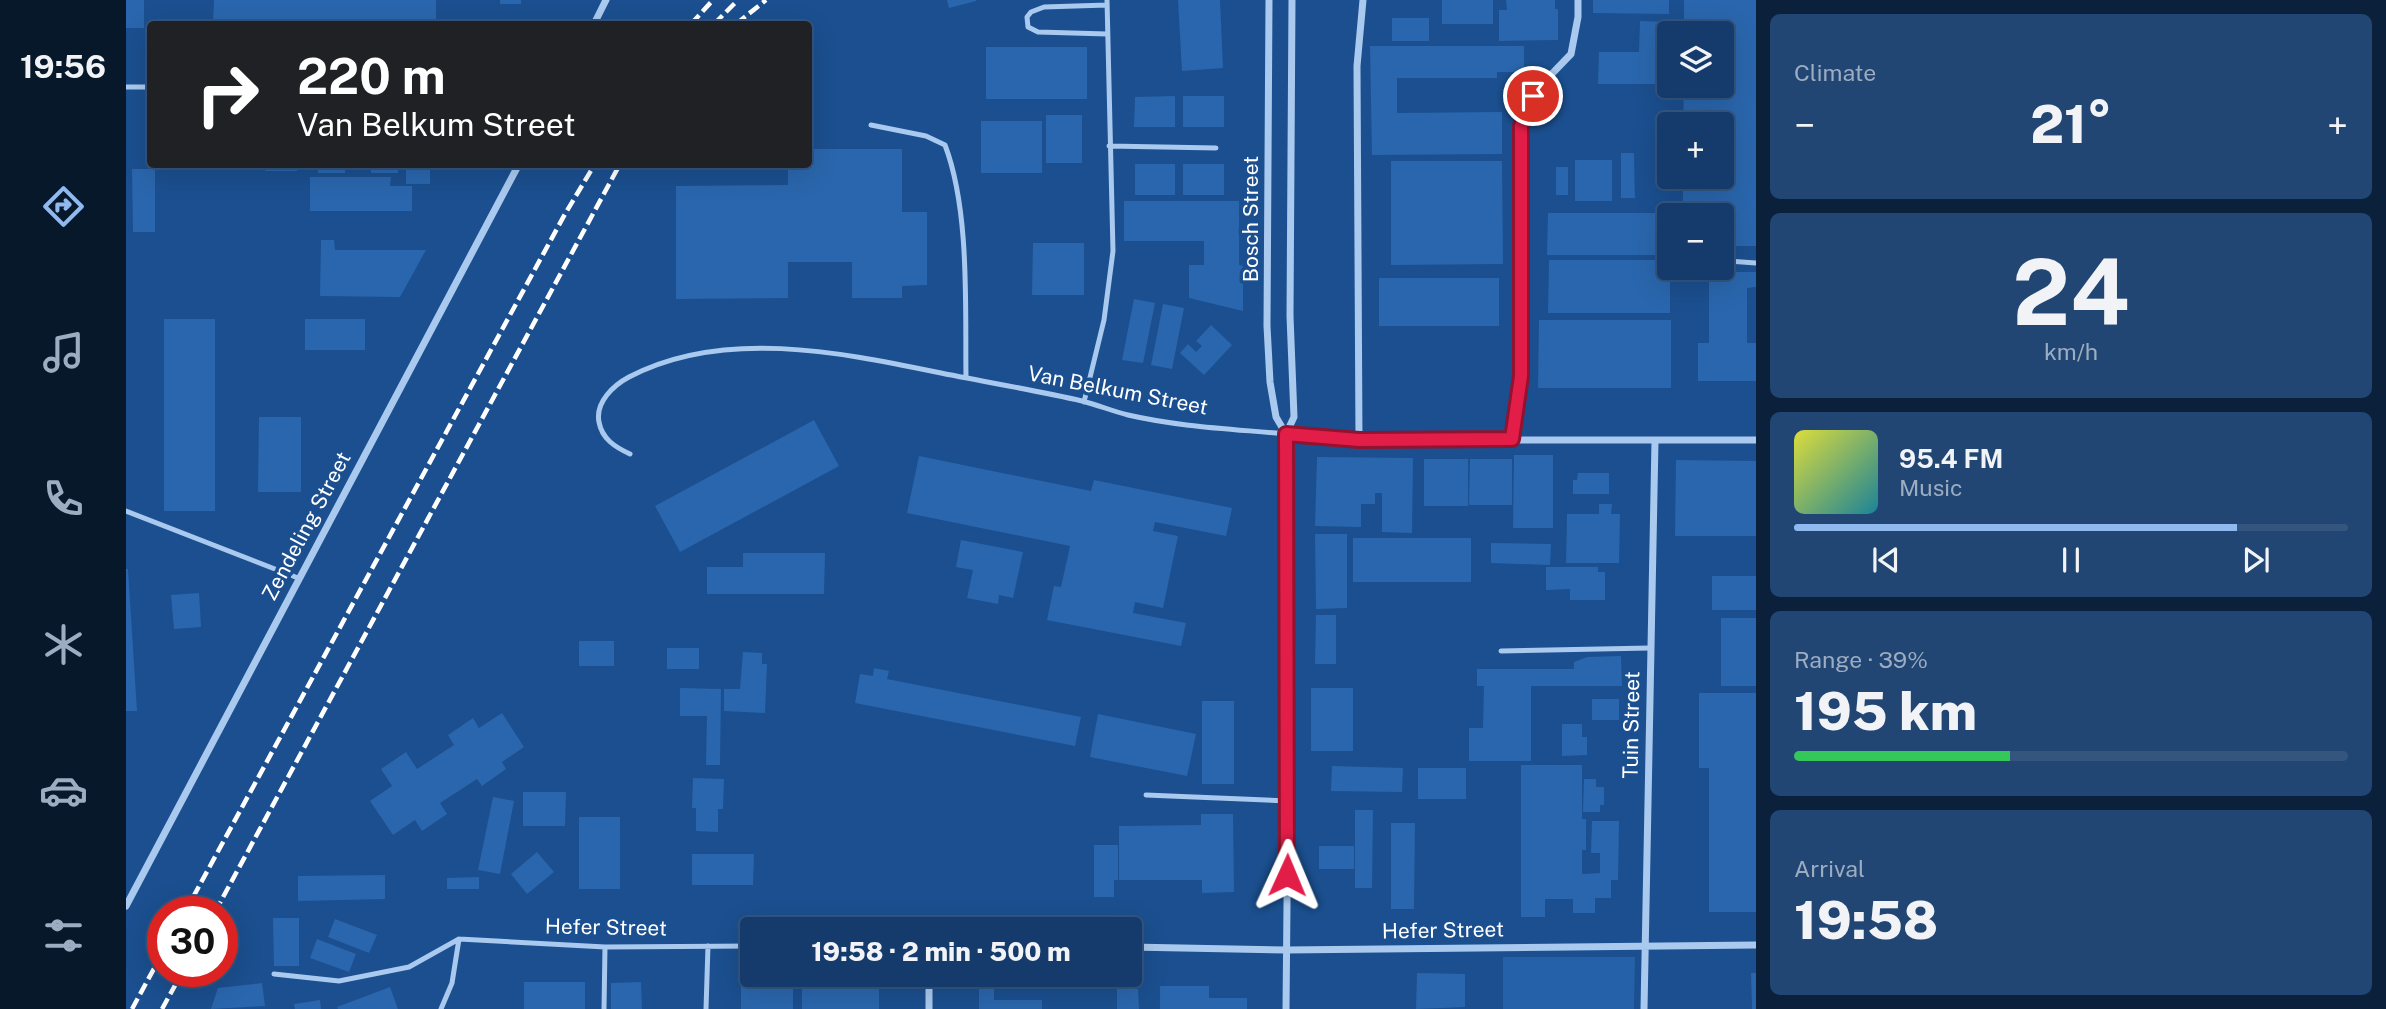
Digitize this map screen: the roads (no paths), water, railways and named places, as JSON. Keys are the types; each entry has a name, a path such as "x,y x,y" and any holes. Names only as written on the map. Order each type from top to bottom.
{"street":[{"path":"596,21 606,0"},
{"name":"Bosch Street","path":"1269,0 1267,326 1270,382 1276,417 1286,434"},
{"name":"Bosch Street","path":"1286,1009 1286,434 1294,417 1290,316 1292,0"},
{"path":"1359,440 1357,66 1363,0"},
{"path":"1512,439 1521,376 1521,126 1527,105 1533,96 1571,54 1578,17 1578,0"},
{"name":"Zendeling Street","path":"126,906 517,168"},
{"name":"Van Belkum Street","path":"1286,434 1359,440 1756,440"},
{"name":"Tuin Street","path":"1644,1009 1655,441"},
{"name":"Hefer Street","path":"1142,947 1286,950 1756,945"},
{"path":"929,987 929,1009"}],"lane":[{"path":"1084,402 1110,290 1113,251 1107,3 1044,7 1031,12 1027,22 1028,27 1038,32 1107,34"},
{"path":"126,87 147,87"},
{"path":"871,125 926,136 945,145 954,169 964,255 966,378"},
{"path":"1109,146 1216,148"},
{"path":"1734,261 1756,263"},
{"name":"Van Belkum Street","path":"630,454 617,448 603,434 598,419 599,407 620,382 648,366 695,355 747,348 846,354 1084,402 1128,415 1188,425 1286,434"},
{"path":"126,510 298,578"},
{"path":"1501,651 1650,648"},
{"path":"1146,795 1288,801"},
{"path":"274,974 339,981 409,967 459,939"},
{"path":"442,1009 452,983 459,939"},
{"name":"Hefer Street","path":"459,939 605,947 740,946"},
{"path":"706,1009 708,946"},
{"path":"604,1009 605,947"}],"railway":[{"path":"694,21 713,0"},
{"path":"717,21 738,0"},
{"path":"740,21 766,0"},
{"path":"194,896 565,214 593,168"},
{"path":"224,896 618,168"},
{"path":"132,1009 147,981"},
{"path":"162,1009 174,987"}]}
